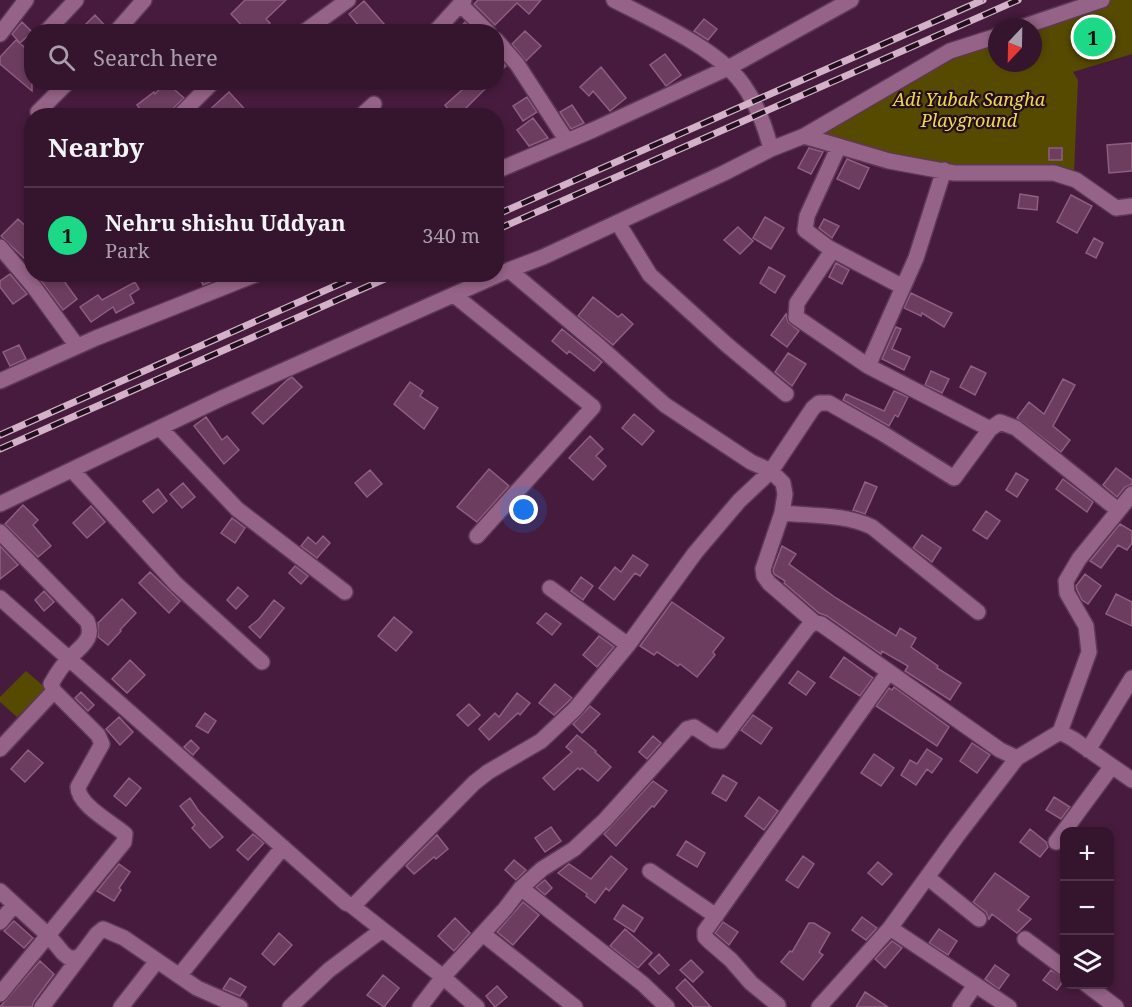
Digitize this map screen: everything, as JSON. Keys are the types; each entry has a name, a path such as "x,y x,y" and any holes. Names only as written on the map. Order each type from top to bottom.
{"street":[{"path":"0,34 26,0"},
{"path":"54,24 76,0"},
{"path":"123,24 144,0"},
{"path":"315,24 348,0"},
{"path":"614,0 675,33 728,68 744,85 753,101 764,124 771,149"},
{"path":"504,168 728,68 851,0"},
{"path":"1042,20 1102,0"},
{"path":"442,24 462,2 481,24"},
{"path":"504,272 618,223 771,149 804,136 950,51 988,39"},
{"path":"504,49 517,64 567,141"},
{"path":"42,108 60,90"},
{"path":"188,108 205,90"},
{"path":"370,108 374,104"},
{"path":"804,136 889,161 944,171 1054,173 1076,180 1116,207 1132,206"},
{"path":"839,146 807,216 805,230 829,248 903,287"},
{"path":"868,366 916,258 944,171"},
{"path":"618,223 650,275 727,345 786,394"},
{"path":"0,247 24,275"},
{"path":"829,248 830,254 827,261 797,303 796,317 868,366 990,429"},
{"path":"20,270 24,266"},
{"path":"509,270 665,405 751,462 771,471 783,483 785,494 782,513 763,568 764,576 769,583 814,622 1000,750 1017,758"},
{"path":"29,282 77,346"},
{"path":"0,381 77,346 237,282"},
{"path":"0,504 232,393 483,282"},
{"path":"454,295 593,407 477,536"},
{"path":"351,905 356,903 474,783 488,772 541,741 575,709 628,645 695,554 739,501 771,471 813,408 819,403 829,403 954,478 990,429 1000,422 1016,428 1118,510"},
{"path":"160,428 237,508 345,592"},
{"path":"72,470 176,584 262,662"},
{"path":"819,1007 890,928 1017,758 1060,732 1089,652 1086,626 1067,593 1066,581 1079,559 1132,494"},
{"path":"782,513 844,518 865,524 904,552 978,612"},
{"path":"0,532 87,621 90,636 86,644 69,658 51,684 54,691 98,735 102,744 78,786 78,794 83,802 125,834 124,842 0,994"},
{"path":"550,588 628,645"},
{"path":"0,598 346,903 443,977 477,1007"},
{"path":"420,1007 443,977 521,888 542,869 574,849 597,828 647,776 687,729 694,727 714,740 721,741 814,622"},
{"path":"778,1006 751,983 705,937 705,931 888,673"},
{"path":"1088,750 1132,678"},
{"path":"0,749 54,691"},
{"path":"1060,732 1132,780"},
{"path":"1056,843 1112,766"},
{"path":"179,976 283,847"},
{"path":"650,871 716,916"},
{"path":"927,877 980,919"},
{"path":"521,888 643,984 667,1007"},
{"path":"0,891 49,936 63,953 77,958 82,954"},
{"path":"0,922 14,905"},
{"path":"890,928 1009,1007"},
{"path":"42,1007 103,929 124,938 207,994 240,1007"},
{"path":"290,1007 329,970 382,930"},
{"path":"483,934 575,1007"},
{"path":"1025,939 1060,964"},
{"path":"121,1007 158,961"},
{"path":"960,1007 975,985"},
{"path":"1093,989 1116,1007"}],"green space":[{"name":"Adi Yubak Sangha Playground","path":"1102,0 1132,0 1132,54 1073,72 1078,80 1074,174 1052,166 946,165 888,157 812,136 927,69 988,43 988,72 1042,72 1042,23"},
{"path":"26,671 47,689 17,717 0,702 0,697"}],"building":[{"path":"245,0 286,0 266,19 269,24 240,24 231,14"},
{"path":"478,0 541,0 529,14 517,3 496,24 474,4"},
{"path":"364,1 384,24 357,24 349,14"},
{"path":"95,15 103,24 86,24"},
{"path":"704,19 717,29 708,40 694,31"},
{"path":"22,22 24,24 24,39 20,43 12,34"},
{"path":"525,31 541,46 526,61 512,44"},
{"path":"16,40 24,47 24,84 0,64 0,57"},
{"path":"665,54 681,75 666,86 650,65"},
{"path":"601,67 626,98 610,111 593,91 589,96 580,87"},
{"path":"159,90 175,90 184,98 173,108 139,108 137,105 154,92 155,94"},
{"path":"462,90 484,90 466,108 447,108 445,105"},
{"path":"229,92 244,108 212,108"},
{"path":"527,97 537,112 523,121 513,106"},
{"path":"572,105 584,123 571,129 560,112"},
{"path":"533,118 548,138 529,146 517,130"},
{"path":"1132,143 1132,171 1109,173 1107,145"},
{"path":"809,148 823,152 811,174 798,168"},
{"path":"1049,148 1062,148 1062,160 1049,160"},
{"path":"847,159 869,168 859,189 837,179"},
{"path":"1020,194 1038,197 1037,210 1018,208"},
{"path":"1071,195 1092,206 1077,233 1057,222"},
{"path":"765,217 784,228 771,249 753,238"},
{"path":"18,219 24,225 24,258 1,236"},
{"path":"824,219 839,226 832,238 819,228"},
{"path":"738,227 753,241 740,254 724,240"},
{"path":"1094,238 1103,243 1096,258 1086,253"},
{"path":"836,263 849,270 842,284 829,277"},
{"path":"769,267 785,276 775,293 760,283"},
{"path":"10,274 27,294 13,304 0,287 0,281"},
{"path":"42,282 65,282 77,299 63,310"},
{"path":"135,282 139,289 130,295 134,303 116,313 113,307 91,322 80,307 98,295 102,300"},
{"path":"911,293 952,313 944,327 922,313 921,316 904,308"},
{"path":"593,297 618,317 622,314 633,324 613,345 578,316"},
{"path":"786,314 788,322 799,331 787,347 771,335"},
{"path":"896,327 901,329 892,349 910,357 904,370 882,359"},
{"path":"562,329 602,362 594,371 569,351 567,354 552,341"},
{"path":"19,345 26,359 10,366 3,352"},
{"path":"788,353 806,364 792,386 775,372"},
{"path":"971,366 986,373 975,395 960,387"},
{"path":"931,371 949,379 942,393 925,385"},
{"path":"292,377 302,387 263,424 252,413"},
{"path":"1063,379 1075,385 1053,426 1070,440 1061,452 1017,418 1029,402 1044,414"},
{"path":"410,382 423,391 420,396 438,408 424,429 394,404"},
{"path":"894,391 908,397 898,417 895,415 889,426 843,400 846,394 884,411"},
{"path":"634,414 654,431 642,445 622,428"},
{"path":"206,417 222,440 227,436 239,450 224,464 194,426"},
{"path":"590,436 603,449 596,456 606,466 593,480 569,458"},
{"path":"1116,468 1132,480 1132,484 1125,487 1117,497 1103,485"},
{"path":"489,469 509,486 477,522 457,507"},
{"path":"370,470 382,484 367,497 355,483"},
{"path":"1016,473 1028,480 1017,497 1006,490"},
{"path":"1063,479 1093,502 1087,512 1056,489"},
{"path":"865,482 877,487 865,514 853,510"},
{"path":"183,483 195,497 182,508 170,494"},
{"path":"158,489 167,501 153,513 143,501"},
{"path":"23,505 38,520 33,525 51,546 38,557 5,524"},
{"path":"91,506 105,522 87,538 73,523"},
{"path":"986,511 1000,521 987,539 973,530"},
{"path":"232,518 245,528 235,543 221,533"},
{"path":"1120,524 1132,531 1132,543 1127,550 1118,545 1101,568 1090,561"},
{"path":"922,535 941,548 932,562 913,548"},
{"path":"323,536 330,543 317,558 301,546 308,537 316,544"},
{"path":"0,546 18,565 0,579"},
{"path":"782,546 796,554 789,564 836,598 896,636 900,628 916,638 911,647 938,666 937,668 961,683 950,700 905,671 908,666 882,651 881,654 827,616 819,613 784,583 785,581 774,574 773,570"},
{"path":"633,555 648,565 640,576 635,573 614,600 599,588 615,567 621,572"},
{"path":"295,566 308,576 301,584 289,573"},
{"path":"150,572 180,601 169,613 139,583"},
{"path":"1085,574 1101,586 1088,604 1082,600 1076,586"},
{"path":"581,577 593,586 583,600 571,591"},
{"path":"238,587 248,596 236,609 227,600"},
{"path":"44,591 54,602 44,611 35,600"},
{"path":"1116,594 1132,602 1132,626 1106,614"},
{"path":"122,599 136,613 108,645 98,637 98,623"},
{"path":"274,600 284,608 260,638 249,627 259,619"},
{"path":"672,602 724,638 713,652 715,655 697,677 680,664 678,666 657,652 654,655 640,646"},
{"path":"546,613 561,624 552,635 537,623"},
{"path":"394,617 412,632 396,651 378,636"},
{"path":"599,636 614,647 597,667 583,655"},
{"path":"844,657 873,678 860,696 830,677"},
{"path":"130,660 145,675 127,693 112,679"},
{"path":"798,671 815,683 806,695 789,683"},
{"path":"555,684 572,698 554,715 539,703"},
{"path":"894,687 949,727 937,746 876,706 889,688 892,690"},
{"path":"81,692 94,705 88,711 75,698"},
{"path":"517,693 530,703 520,715 518,713 489,740 479,729 495,713 499,717"},
{"path":"469,704 480,715 468,726 457,715"},
{"path":"590,706 600,714 582,733 573,724"},
{"path":"205,713 216,721 208,733 196,726"},
{"path":"753,715 772,728 761,744 741,730"},
{"path":"119,717 133,732 120,745 106,729"},
{"path":"577,735 611,767 598,781 582,768 580,770 578,768 554,790 543,778 572,752 566,747"},
{"path":"653,736 661,743 647,759 639,752"},
{"path":"191,740 199,748 193,755 184,747"},
{"path":"972,743 990,755 977,773 960,761"},
{"path":"927,749 942,759 932,773 927,769 916,785 901,775 910,760 917,764"},
{"path":"28,750 43,763 25,782 11,769"},
{"path":"874,754 894,768 881,786 861,773"},
{"path":"723,775 737,783 726,801 712,793"},
{"path":"129,778 141,788 126,806 114,796"},
{"path":"653,781 667,791 616,846 604,834"},
{"path":"759,797 778,811 764,830 745,816"},
{"path":"1054,797 1070,807 1061,819 1046,810"},
{"path":"190,798 223,837 210,848 192,828 195,825 180,806"},
{"path":"551,827 561,841 545,852 535,838"},
{"path":"1030,829 1046,842 1048,847 1040,857 1020,842"},
{"path":"253,834 264,843 248,860 237,850"},
{"path":"437,835 448,849 436,859 434,857 414,874 406,866"},
{"path":"686,841 705,853 697,867 677,855"},
{"path":"611,856 627,869 609,891 606,888 595,903 586,896 587,894 558,873 569,864 591,879"},
{"path":"803,856 814,864 798,888 786,880"},
{"path":"514,860 526,870 516,880 505,870"},
{"path":"878,862 892,874 882,885 868,873"},
{"path":"119,864 130,872 119,888 121,890 114,901 97,891"},
{"path":"995,873 1029,897 1018,910 1031,919 1017,933 992,914 989,919 986,912 973,902"},
{"path":"545,880 552,888 545,895 536,887"},
{"path":"523,902 539,915 513,945 497,932"},
{"path":"623,905 643,918 634,932 614,919"},
{"path":"862,917 877,928 866,940 852,930"},
{"path":"455,918 470,933 454,951 438,936"},
{"path":"14,921 33,938 24,948 4,931"},
{"path":"723,922 738,932 729,945 715,933"},
{"path":"809,923 814,923 830,933 819,952 823,955 803,980 781,962 790,951 792,952"},
{"path":"625,929 652,953 638,968 610,946"},
{"path":"939,929 957,941 948,955 929,943"},
{"path":"279,933 292,945 274,965 262,954"},
{"path":"892,941 902,948 885,968 875,959"},
{"path":"659,954 669,965 659,974 649,964"},
{"path":"691,960 703,972 693,982 680,970"},
{"path":"40,961 54,974 32,1007 0,1007"},
{"path":"995,965 1009,975 999,989 985,979"},
{"path":"1051,970 1060,975 1060,986 1057,990 1043,980"},
{"path":"383,975 399,988 384,1007 367,995"},
{"path":"230,978 246,987 240,996 223,989"},
{"path":"685,979 711,1007 694,1007 676,988"},
{"path":"497,986 507,997 495,1007 486,996"},
{"path":"865,992 888,1007 856,1007"}],"railway":[{"path":"504,211 983,0"},
{"path":"504,226 1018,0"},
{"path":"0,435 344,282"},
{"path":"0,449 378,282"}],"place":[{"name":"Nehru shishu Uddyan","path":"1093,37"}]}
